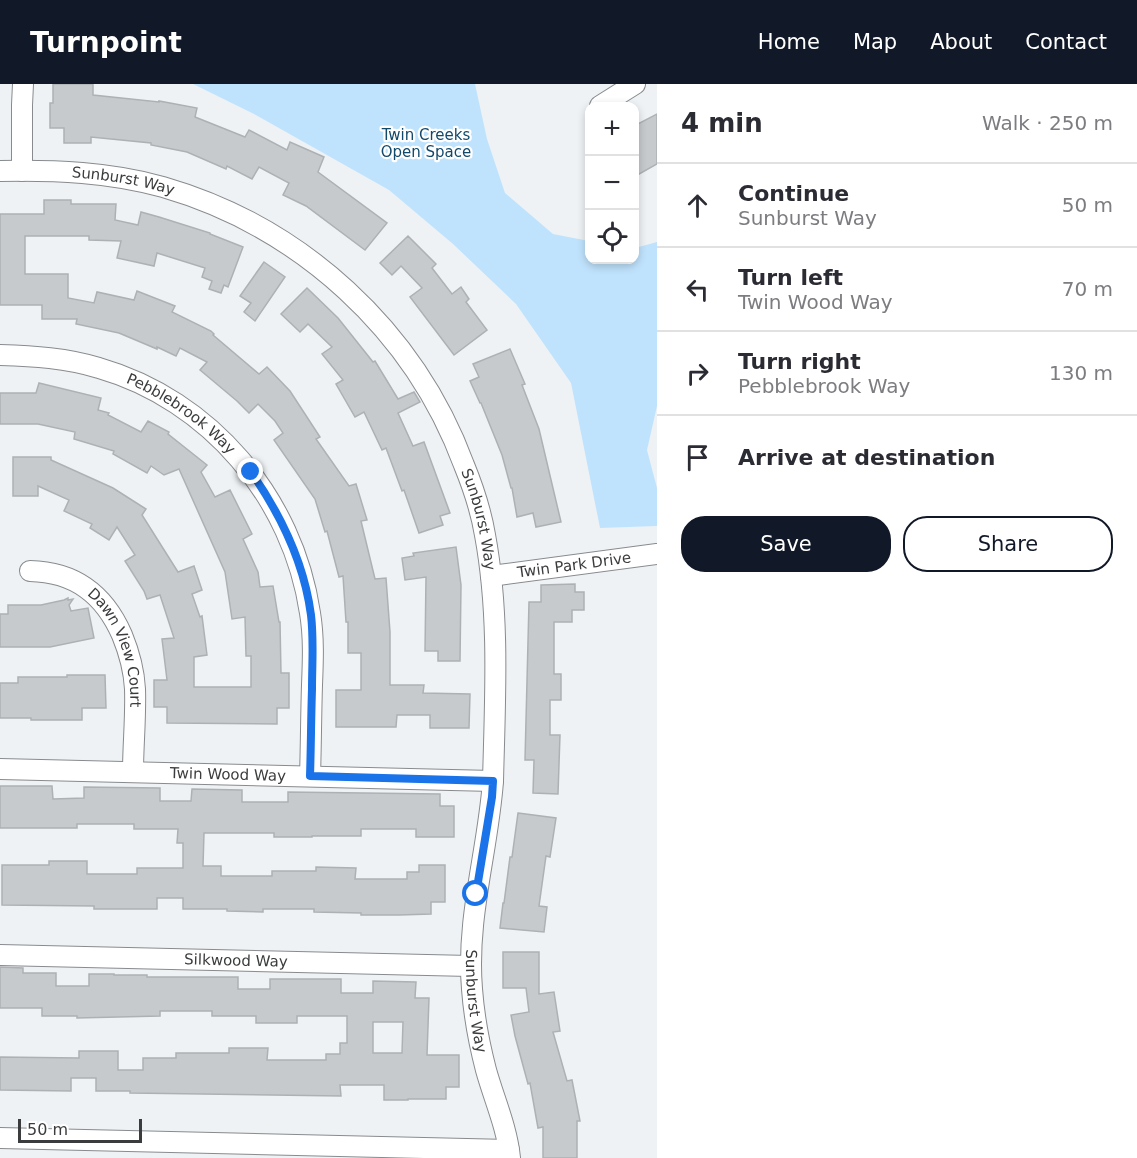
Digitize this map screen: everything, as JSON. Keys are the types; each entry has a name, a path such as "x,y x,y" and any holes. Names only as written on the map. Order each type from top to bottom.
{"street":[{"path":"22,171 23,84"},
{"path":"606,102 634,84"},
{"name":"Sunburst Way","path":"0,171 83,172 161,187 191,196 235,214 270,232 334,278 368,311 399,347 434,399 456,442 472,486 485,532 491,576 495,641 493,781 476,894 470,966 477,1031 509,1154"},
{"name":"Pebblebrook Way","path":"0,355 68,360 128,378 156,391 208,426 251,472 269,497 284,524 305,583 313,645 310,776"},
{"name":"Twin Park Drive","path":"491,576 657,554"},
{"name":"Dawn View Court","path":"30,571 53,573 76,581 95,595 117,625 128,649 135,688 133,772"},
{"name":"Twin Wood Way","path":"0,769 493,781"},
{"name":"Silkwood Way","path":"0,955 470,966"},
{"path":"0,1138 509,1154"}],"green space":[{"name":"Twin Creeks Open Space","path":"193,84 475,84 487,139 505,193 553,234 585,240 585,264 639,264 639,247 657,242 657,406 647,450 657,488 657,526 600,528 571,383 516,304 453,244 389,190 254,114"}],"building":[{"path":"53,84 93,84 93,95 159,101 197,108 195,117 245,137 249,130 287,150 290,142 324,157 318,172 387,223 365,250 306,206 283,195 289,183 259,167 252,179 227,166 226,169 187,152 151,145 151,143 91,137 91,143 64,143 64,128 50,128"},
{"path":"657,114 657,164 639,174 639,156 639,123"},
{"path":"44,200 71,200 71,204 116,204 115,220 138,225 141,212 210,233 243,247 228,287 224,285 221,293 209,289 212,281 202,277 205,268 157,253 154,266 117,258 121,241 89,240 89,236 25,236 25,274 68,274 68,298 94,303 97,292 134,300 137,291 175,306 172,312 211,331 259,374 267,367 290,391 320,437 316,439 349,486 356,484 367,520 361,521 375,579 386,578 390,632 390,685 424,685 423,693 470,694 469,728 430,728 430,715 397,715 396,727 336,727 336,690 361,690 361,653 348,653 348,622 346,622 343,576 339,577 327,531 325,532 315,499 274,440 283,433 258,404 249,413 200,370 207,362 180,348 176,356 119,333 76,324 77,319 42,319 42,305 0,305 0,214 44,214"},
{"path":"408,236 436,264 432,268 452,294 461,287 469,299 466,302 487,330 454,355 410,297 422,288 401,266 392,275 380,263"},
{"path":"264,262 285,277 255,321 244,312 251,303 240,296"},
{"path":"307,288 338,318 373,362 375,361 398,399 414,392 420,402 398,413 413,446 424,442 450,513 440,516 443,525 419,533 386,448 382,450 364,412 355,417 336,384 343,380 322,354 332,347 308,324 300,332 281,314"},
{"path":"510,349 525,384 522,385 539,429 561,522 536,527 533,513 517,517 512,488 502,455 470,381 479,377 473,364"},
{"path":"39,383 101,398 98,410 109,413 108,415 141,432 148,421 169,432 168,434 207,465 201,472 215,497 230,490 252,534 243,539 258,572 260,587 273,586 280,622 281,673 289,673 289,708 277,708 277,724 167,723 167,707 154,707 154,680 167,680 162,639 174,638 160,595 147,599 125,561 135,555 117,527 109,540 90,528 92,524 64,511 69,500 38,486 38,496 13,496 13,457 51,457 51,460 113,488 146,509 142,515 178,572 194,566 202,590 192,594 200,617 202,616 207,655 194,657 194,687 251,687 251,656 246,656 245,617 232,619 225,572 179,469 164,475 151,466 147,473 113,454 114,451 74,439 75,432 38,424 0,424 0,393 36,393"},
{"path":"456,547 461,585 460,661 438,661 438,651 425,651 426,577 405,580 402,558 414,556 413,553"},
{"path":"575,584 575,592 584,592 584,610 572,610 572,622 554,622 554,674 561,674 561,700 550,700 550,735 560,735 558,794 533,793 534,760 525,760 529,602 541,602 541,585"},
{"path":"68,598 68,600 73,599 69,605 71,611 88,608 94,638 50,647 0,647 0,614 8,614 8,605 41,605"},
{"path":"67,675 105,675 106,708 82,708 82,720 0,718 0,683 18,683 18,677 67,677"},
{"path":"0,786 52,786 53,799 84,798 84,787 160,788 160,801 191,801 192,789 242,790 242,802 288,802 288,792 440,794 440,806 454,806 454,837 416,837 416,829 361,829 361,836 312,837 274,837 274,833 204,833 203,866 221,866 221,876 272,876 272,871 316,871 316,867 356,868 355,879 407,879 407,872 419,872 419,865 445,865 445,902 431,902 431,914 399,915 314,912 314,909 263,909 263,912 183,909 183,898 157,898 157,909 2,905 2,865 49,865 49,861 87,861 87,874 137,874 137,868 183,868 183,843 177,843 178,829 134,829 134,824 77,824 77,828 0,828"},
{"path":"518,813 556,818 550,857 546,856 539,906 547,907 544,932 500,928"},
{"path":"503,952 539,952 539,994 554,992 560,1031 553,1032 567,1081 572,1080 580,1121 577,1121 577,1158 543,1158 543,1127 538,1128 530,1083 528,1084 511,1015 529,1012 526,988 503,988"},
{"path":"0,967 23,968 23,973 56,973 56,986 89,986 89,974 147,975 147,977 238,977 238,989 270,989 270,979 341,979 341,993 373,993 373,981 416,982 415,998 429,998 427,1055 459,1055 459,1087 446,1087 446,1099 408,1100 384,1100 384,1085 340,1085 341,1096 130,1093 130,1091 96,1091 96,1078 71,1078 71,1091 0,1090 0,1057 79,1058 79,1051 118,1051 118,1070 143,1070 143,1058 176,1058 176,1053 229,1053 229,1048 268,1048 267,1060 326,1060 326,1054 340,1054 340,1043 347,1043 347,1016 297,1016 297,1023 256,1023 256,1016 212,1016 212,1011 160,1011 160,1016 77,1018 77,1016 42,1016 42,1008 0,1008","holes":["373,1022 403,1022 402,1053 373,1053"]}],"route":[{"path":"251,472 269,497 284,524 305,583 313,645 310,776 493,781 476,894"}]}
